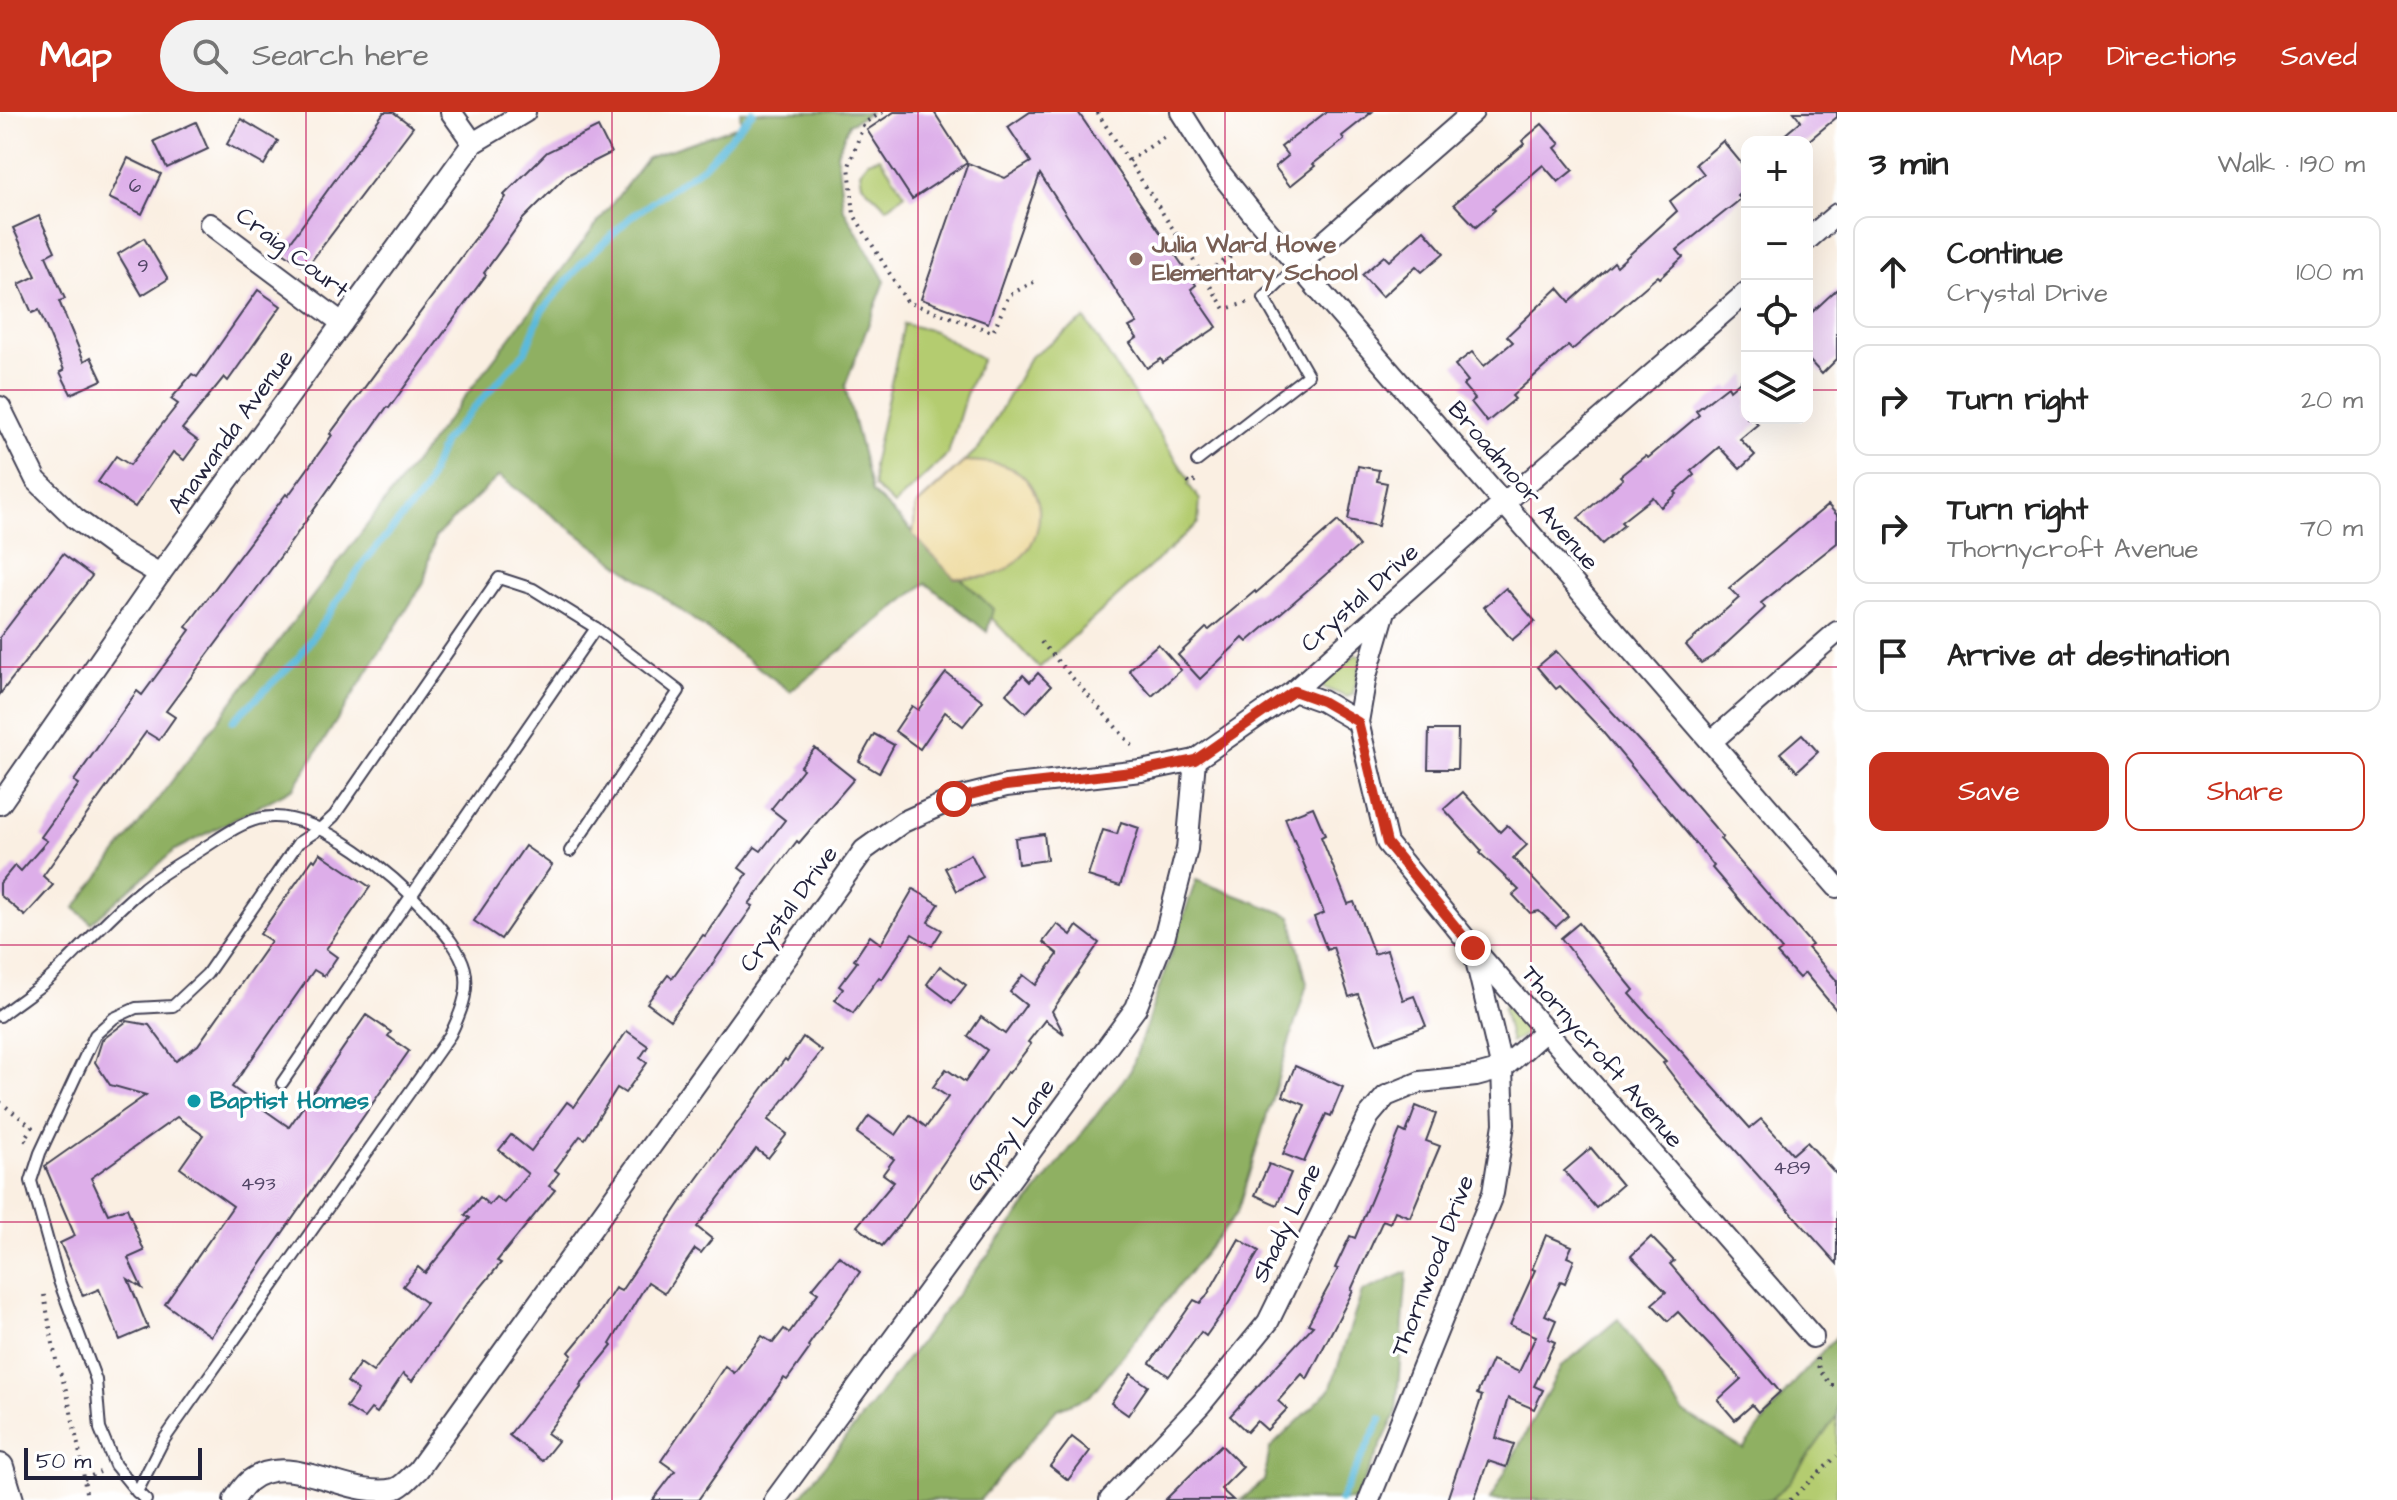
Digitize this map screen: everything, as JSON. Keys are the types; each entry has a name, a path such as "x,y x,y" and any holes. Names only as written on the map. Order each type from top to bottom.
{"street":[{"path":"451,112 473,143"},
{"name":"Anawanda Avenue","path":"0,804 160,574 473,143 525,112"},
{"name":"Broadmoor Avenue","path":"1181,112 1217,169 1298,265 1837,887"},
{"path":"1298,265 1473,112"},
{"path":"1813,235 1837,214"},
{"name":"Craig Court","path":"210,224 342,323"},
{"name":"Crystal Drive","path":"234,1500 250,1481 286,1469 365,1489 400,1494 864,850 903,822 954,799 1006,786 1141,771 1195,760 1294,691 1741,297"},
{"path":"0,407 36,480 75,518 120,551 160,574"},
{"name":"Thornycroft Avenue","path":"1385,611 1366,676 1358,722 1387,843 1473,948 1813,1337"},
{"path":"1712,741 1837,632"},
{"path":"1294,691 1322,701 1358,722"},
{"name":"Gypsy Lane","path":"775,1500 1136,1008 1165,935 1187,849 1195,760"},
{"name":"Thornwood Drive","path":"1369,1500 1493,1193 1504,1124 1502,1069 1473,948"},
{"name":"Shady Lane","path":"1110,1500 1201,1404 1268,1322 1369,1116 1386,1096 1420,1082 1476,1076 1502,1069 1545,1031"},
{"path":"0,1467 10,1500"}],"lane":[{"path":"1197,461 1308,375 1264,298 1298,265"},
{"path":"146,1500 115,1465 100,1429 96,1380 59,1281 31,1181 40,1153 95,1035 114,1018 136,1008 173,1006 207,974 298,843 334,816 499,578 533,589 596,628 679,691 570,851"},
{"path":"282,1083 596,628"},
{"path":"0,1016 46,981 142,889 234,828 273,817 297,820 321,828 349,846 411,894 453,942 463,961 465,1001 450,1035 163,1441 137,1492"}],"path":[{"path":"883,112 864,123 849,166 854,215 907,302 993,332 1009,295 1034,282"},
{"path":"1097,112 1225,309 1264,298"},
{"path":"1129,161 1165,136"},
{"path":"1202,275 1254,242"},
{"path":"1188,482 1191,485 1197,480"},
{"path":"1041,642 1135,749"},
{"path":"0,1102 32,1127 24,1139 40,1153"},
{"path":"59,1281 46,1286 44,1292 87,1500"},
{"path":"1813,1337 1819,1370 1832,1385 1837,1385"},
{"path":"1790,1500 1837,1456"}],"green space":[{"path":"740,112 871,112 849,124 837,153 843,208 885,281 845,386 872,492 993,609 987,632 926,583 790,691 499,476 435,537 424,582 294,788 175,850 91,923 75,908 647,158 741,125"},
{"path":"880,157 905,194 887,208 862,184 860,171 868,161"},
{"path":"1085,319 1190,481 1188,484 1200,500 1198,523 1039,668 913,535 916,506 980,447 1030,357"},
{"path":"904,324 934,331 982,359 967,391 948,454 894,505 874,486 873,465"},
{"path":"1356,654 1362,658 1353,694 1347,697 1324,688 1322,683"},
{"path":"1196,880 1291,916 1307,984 1237,1213 1090,1396 1057,1409 980,1500 798,1500 1131,1070"},
{"path":"1506,1005 1526,1028 1525,1034 1511,1043 1503,1008"},
{"path":"1407,1272 1396,1414 1355,1500 1241,1500 1264,1481 1270,1448 1330,1390 1362,1292"},
{"path":"1618,1319 1683,1412 1743,1449 1795,1381 1837,1336 1837,1416 1788,1484 1770,1500 1490,1500 1561,1367"},
{"path":"1837,1406 1837,1500 1768,1500"}],"sand":[{"path":"965,461 1012,468 1024,477 1038,504 1039,518 1030,545 1010,567 992,576 954,578 913,535 916,506"}],"building":[{"path":"384,112 393,112 413,127 306,268 283,252"},
{"path":"894,112 934,112 967,163 912,199 867,130"},
{"name":"Julia Ward Howe Elementary School","path":"1030,112 1078,112 1196,285 1191,289 1217,327 1163,363 1161,359 1147,368 1130,343 1137,338 1129,327 1137,323 1040,174 988,323 921,299 968,163 1005,178 1031,162 1008,127"},
{"path":"1326,112 1372,112 1290,186 1275,167 1288,156 1281,147"},
{"path":"1794,112 1837,112 1837,117 1813,137 1783,136 1801,121"},
{"path":"241,119 278,141 264,165 227,144"},
{"path":"196,122 208,149 167,168 154,141"},
{"path":"1542,124 1560,144 1555,148 1573,170 1558,182 1543,165 1476,227 1454,204 1524,144 1522,141"},
{"path":"598,127 611,153 567,175 523,219 484,273 486,275 166,711 175,717 159,740 146,732 43,876 53,885 25,916 0,895 0,883 15,865 21,871 47,841 41,837 79,784 74,781 137,691 142,695 190,630 186,627 286,494 288,496 330,434 506,197 504,195 547,152"},
{"path":"1723,141 1741,163 1741,193 1738,196 1741,199 1677,250 1683,257 1660,278 1658,276 1572,350 1568,346 1487,422 1471,402 1475,399 1463,385 1468,381 1455,365 1472,352 1484,366 1513,342 1507,336 1558,288 1570,302 1614,262 1617,266 1677,211 1670,201 1704,174 1696,164"},
{"path":"128,158 161,174 142,214 109,198"},
{"path":"39,216 55,251 46,256 65,299 59,301 84,361 91,357 102,380 71,394 60,372 64,370 39,310 32,313 19,284 36,276 13,228"},
{"path":"1424,230 1444,253 1422,272 1416,266 1382,297 1362,275 1384,256 1389,261"},
{"path":"144,238 168,279 142,295 118,254"},
{"path":"1837,289 1837,359 1822,374 1813,364 1813,311"},
{"path":"258,290 281,306 228,381 224,377 182,429 198,441 184,460 173,452 135,507 98,482 116,456 130,465 178,404 171,399 192,374 197,377"},
{"path":"1741,380 1741,424 1758,424 1740,439 1755,455 1740,469 1719,447 1691,471 1694,475 1675,492 1677,494 1661,507 1653,497 1621,522 1624,525 1602,544 1578,518 1623,479 1620,476 1645,456 1648,458 1699,415 1696,411 1728,386 1730,390"},
{"path":"1358,466 1379,470 1377,481 1387,483 1378,526 1348,520"},
{"path":"1828,505 1837,515 1837,543 1761,603 1765,608 1713,656 1701,663 1686,645 1739,598 1729,588"},
{"path":"1338,521 1359,546 1247,642 1243,638 1200,679 1178,655 1206,628 1209,630 1256,593"},
{"path":"63,554 92,576 0,694 0,637"},
{"path":"1506,588 1535,621 1512,640 1484,607"},
{"path":"1158,644 1181,670 1152,696 1129,670"},
{"path":"1556,651 1665,769 1723,837 1720,839 1812,945 1808,948 1837,981 1837,1011 1805,973 1799,978 1777,954 1782,950 1596,724 1560,686 1556,689 1537,667"},
{"path":"946,673 983,701 963,726 945,712 920,749 895,731 912,706 918,710"},
{"path":"1038,673 1051,686 1026,713 1006,694 1023,675 1030,682"},
{"path":"1429,730 1458,730 1457,769 1428,769"},
{"path":"874,734 894,745 879,773 859,761"},
{"path":"1802,734 1818,752 1797,771 1780,753"},
{"path":"815,748 854,779 799,843 797,841 749,904 753,906 670,1020 647,1003 668,975 672,978 705,936 747,874 739,868 755,847 761,851 785,820 771,809 803,769 800,767"},
{"path":"1463,792 1500,832 1507,825 1527,845 1513,858 1568,916 1556,927 1539,911 1530,913 1513,895 1519,890 1480,853 1482,851 1444,809"},
{"path":"1313,807 1325,835 1321,837 1348,904 1354,902 1374,954 1387,950 1403,1000 1414,996 1426,1026 1377,1044 1358,994 1349,997 1333,947 1327,950 1314,917 1324,913 1285,818"},
{"path":"1121,822 1139,828 1120,886 1088,876 1103,830 1117,834"},
{"path":"1044,834 1047,860 1018,864 1015,838"},
{"path":"525,846 552,865 501,939 474,921"},
{"name":"Baptist Homes","path":"320,853 370,887 326,949 337,957 324,976 314,970 232,1087 289,1127 366,1015 391,1032 388,1036 409,1051 211,1336 165,1304 233,1206 180,1168 203,1135 177,1117 91,1178 108,1214 127,1208 144,1251 128,1258 142,1288 128,1279 148,1328 120,1340 99,1289 83,1296 60,1243 75,1236 45,1166 146,1095 110,1085 95,1062 102,1040 127,1021 149,1025 176,1061 198,1045 271,941 260,934"},
{"path":"971,854 983,877 957,891 945,868"},
{"path":"913,889 939,904 928,922 942,930 932,946 912,934 882,979 879,977 853,1013 835,1000 843,989 839,986 857,962 854,960 870,936 881,944"},
{"path":"1579,923 1634,990 1630,994 1750,1128 1761,1119 1793,1154 1807,1142 1837,1175 1837,1264 1697,1107 1663,1063 1666,1061 1622,1016 1561,938"},
{"path":"1057,924 1071,935 1077,926 1099,943 1052,1011 1064,1034 1045,1020 1028,1042 1031,1044 1007,1072 882,1246 857,1226 894,1182 883,1174 894,1159 857,1133 869,1116 896,1135 910,1115 926,1127 948,1097 933,1087 946,1069 965,1082 987,1050 968,1036 981,1017 1005,1034 1026,1005 1010,992 1023,975 1036,985 1058,954 1043,942"},
{"path":"940,966 966,985 952,1003 927,984"},
{"path":"627,1031 648,1046 640,1058 647,1063 625,1093 617,1088 585,1139 580,1136 555,1170 559,1173 549,1186 555,1190 497,1261 501,1263 466,1305 412,1381 403,1374 377,1413 371,1409 364,1418 346,1407 358,1390 347,1382 360,1363 373,1372 426,1303 403,1286 418,1267 425,1273 470,1218 465,1215 480,1197 489,1205 496,1197 504,1203 528,1174 499,1150 511,1135 531,1151 567,1102 574,1107"},
{"path":"803,1037 822,1051 768,1120 787,1134 768,1158 756,1149 697,1227 712,1239 701,1253 695,1249 665,1293 648,1282 610,1344 612,1346 547,1433 558,1441 542,1461 509,1435 572,1355 569,1352 594,1322 615,1288 621,1291 696,1180"},
{"path":"1295,1066 1343,1087 1331,1116 1326,1114 1304,1162 1283,1154 1305,1105 1283,1096"},
{"path":"1416,1106 1436,1114 1426,1141 1440,1146 1410,1217 1395,1211 1390,1223 1383,1220 1353,1291 1307,1379 1302,1374 1278,1401 1287,1409 1267,1430 1257,1421 1247,1432 1230,1416 1313,1326 1308,1324 1338,1269 1335,1268 1350,1236 1355,1238 1400,1130 1406,1133"},
{"path":"1591,1148 1622,1185 1596,1208 1564,1171"},
{"path":"1269,1164 1291,1173 1277,1205 1255,1195"},
{"path":"1546,1235 1572,1246 1567,1257 1574,1260 1565,1283 1561,1281 1545,1315 1556,1320 1548,1339 1555,1342 1534,1386 1543,1390 1534,1409 1508,1398 1496,1438 1514,1444 1506,1467 1488,1461 1474,1500 1447,1500 1482,1396 1477,1394 1492,1360 1519,1372 1536,1336 1510,1325 1535,1270 1532,1269"},
{"path":"1651,1237 1674,1261 1670,1264 1780,1392 1758,1412 1752,1405 1735,1420 1718,1400 1741,1379 1678,1312 1668,1321 1652,1304 1666,1292 1631,1256"},
{"path":"1239,1239 1259,1251 1206,1336 1201,1332 1169,1376 1150,1363 1194,1300 1200,1303 1206,1297"},
{"path":"839,1256 860,1272 808,1346 810,1348 787,1380 784,1378 698,1500 653,1500 675,1471 661,1461 725,1366 734,1373 762,1336 773,1343 784,1329 789,1333 818,1293 812,1289"},
{"path":"1131,1374 1148,1386 1128,1415 1111,1403"},
{"path":"1072,1437 1090,1451 1068,1480 1050,1466"},
{"path":"1221,1445 1243,1467 1221,1489 1233,1500 1165,1500"}],"waterway":[{"path":"233,721 299,657 364,562 424,492 443,442 525,352 541,312 583,262 631,217 705,165 753,112"},
{"path":"1340,1500 1381,1419"}],"place":[{"name":"Julia Ward Howe Elementary School","path":"1136,259"},
{"name":"Baptist Homes","path":"194,1101"}],"route":[{"path":"954,799 1006,786 1141,771 1195,760 1294,691 1322,701 1358,722 1387,843 1473,948"}]}
